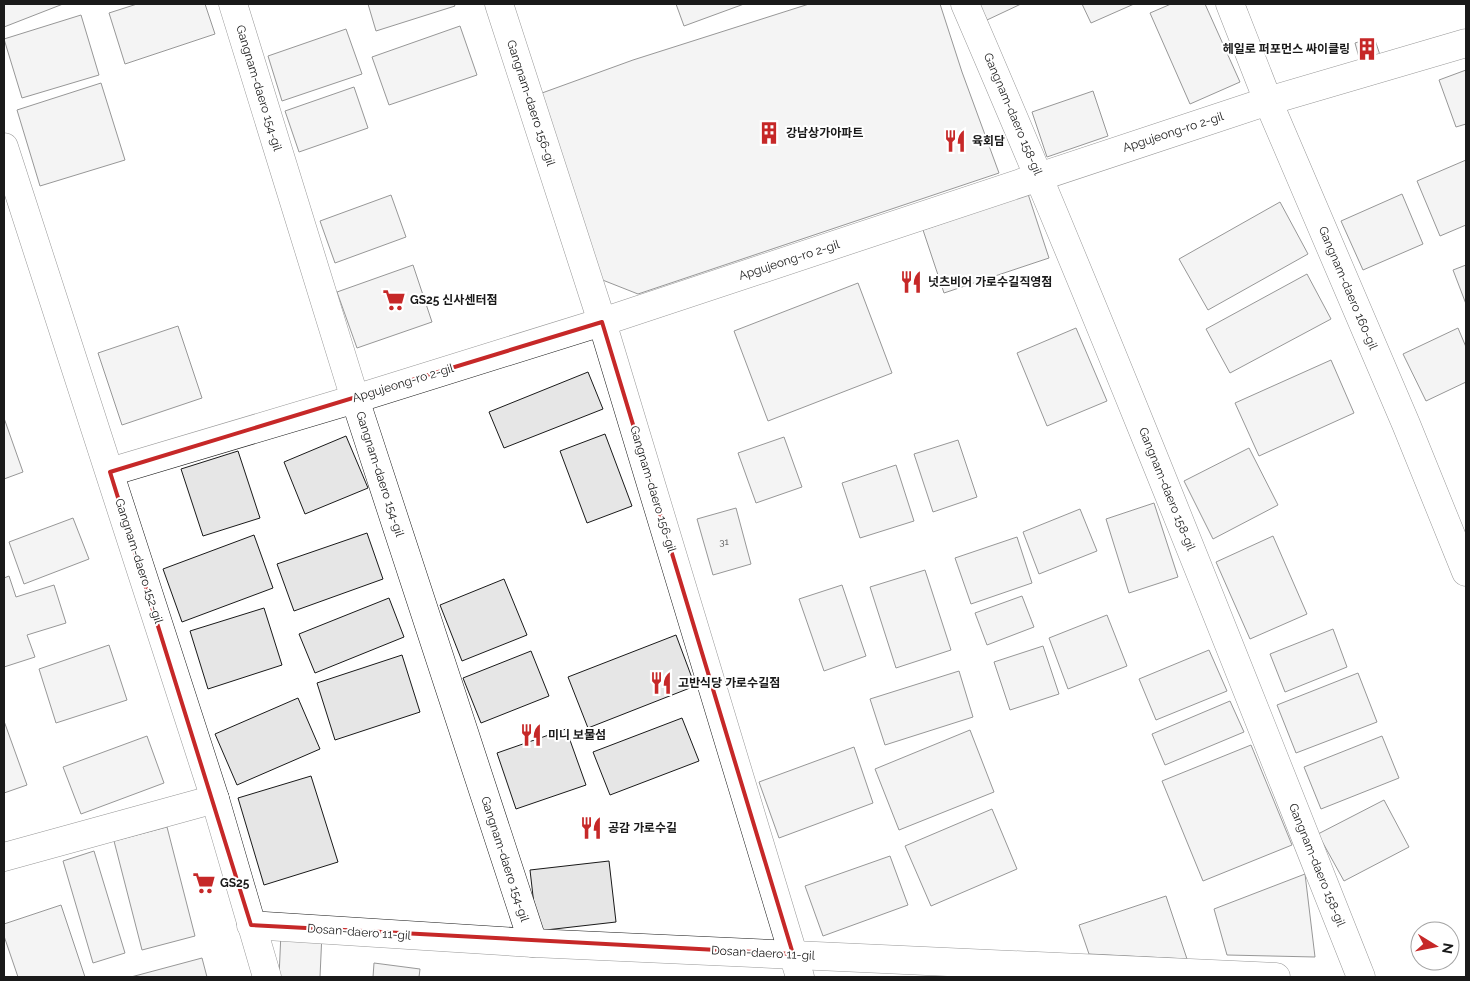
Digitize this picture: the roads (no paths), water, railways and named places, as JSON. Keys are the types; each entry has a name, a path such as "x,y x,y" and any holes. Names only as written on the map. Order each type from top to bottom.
{"street":[{"name":"Gangnam-daero 154-gil","path":"233,4 355,398 533,943"},
{"name":"Gangnam-daero 156-gil","path":"499,4 602,322 797,966"},
{"name":"Gangnam-daero 158-gil","path":"965,4 1040,176 1361,977"},
{"name":"Gangnam-daero 160-gil","path":"1230,4 1268,101 1406,424 1466,572"},
{"name":"Apgujeong-ro 2-gil","path":"110,472 602,322 1268,101 1466,43"},
{"name":"Gangnam-daero 152-gil","path":"4,147 215,798 267,977"},
{"path":"4,857 215,798"},
{"name":"Dosan-daero 11-gil","path":"251,925 533,943 797,966 1074,969 1276,977"}],"place":[{"name":"헤일로 퍼포먼스 싸이클링","path":"1367,49"},
{"name":"강남상가아파트","path":"769,133"},
{"name":"육회담","path":"955,141"},
{"name":"넛츠비어 가로수길직영점","path":"911,282"},
{"name":"GS25 신사센터점","path":"394,300"},
{"name":"고반식당 가로수길점","path":"661,683"},
{"name":"미니 보물섬","path":"531,735"},
{"name":"공감 가로수길","path":"591,828"},
{"name":"GS25","path":"204,883"}]}
